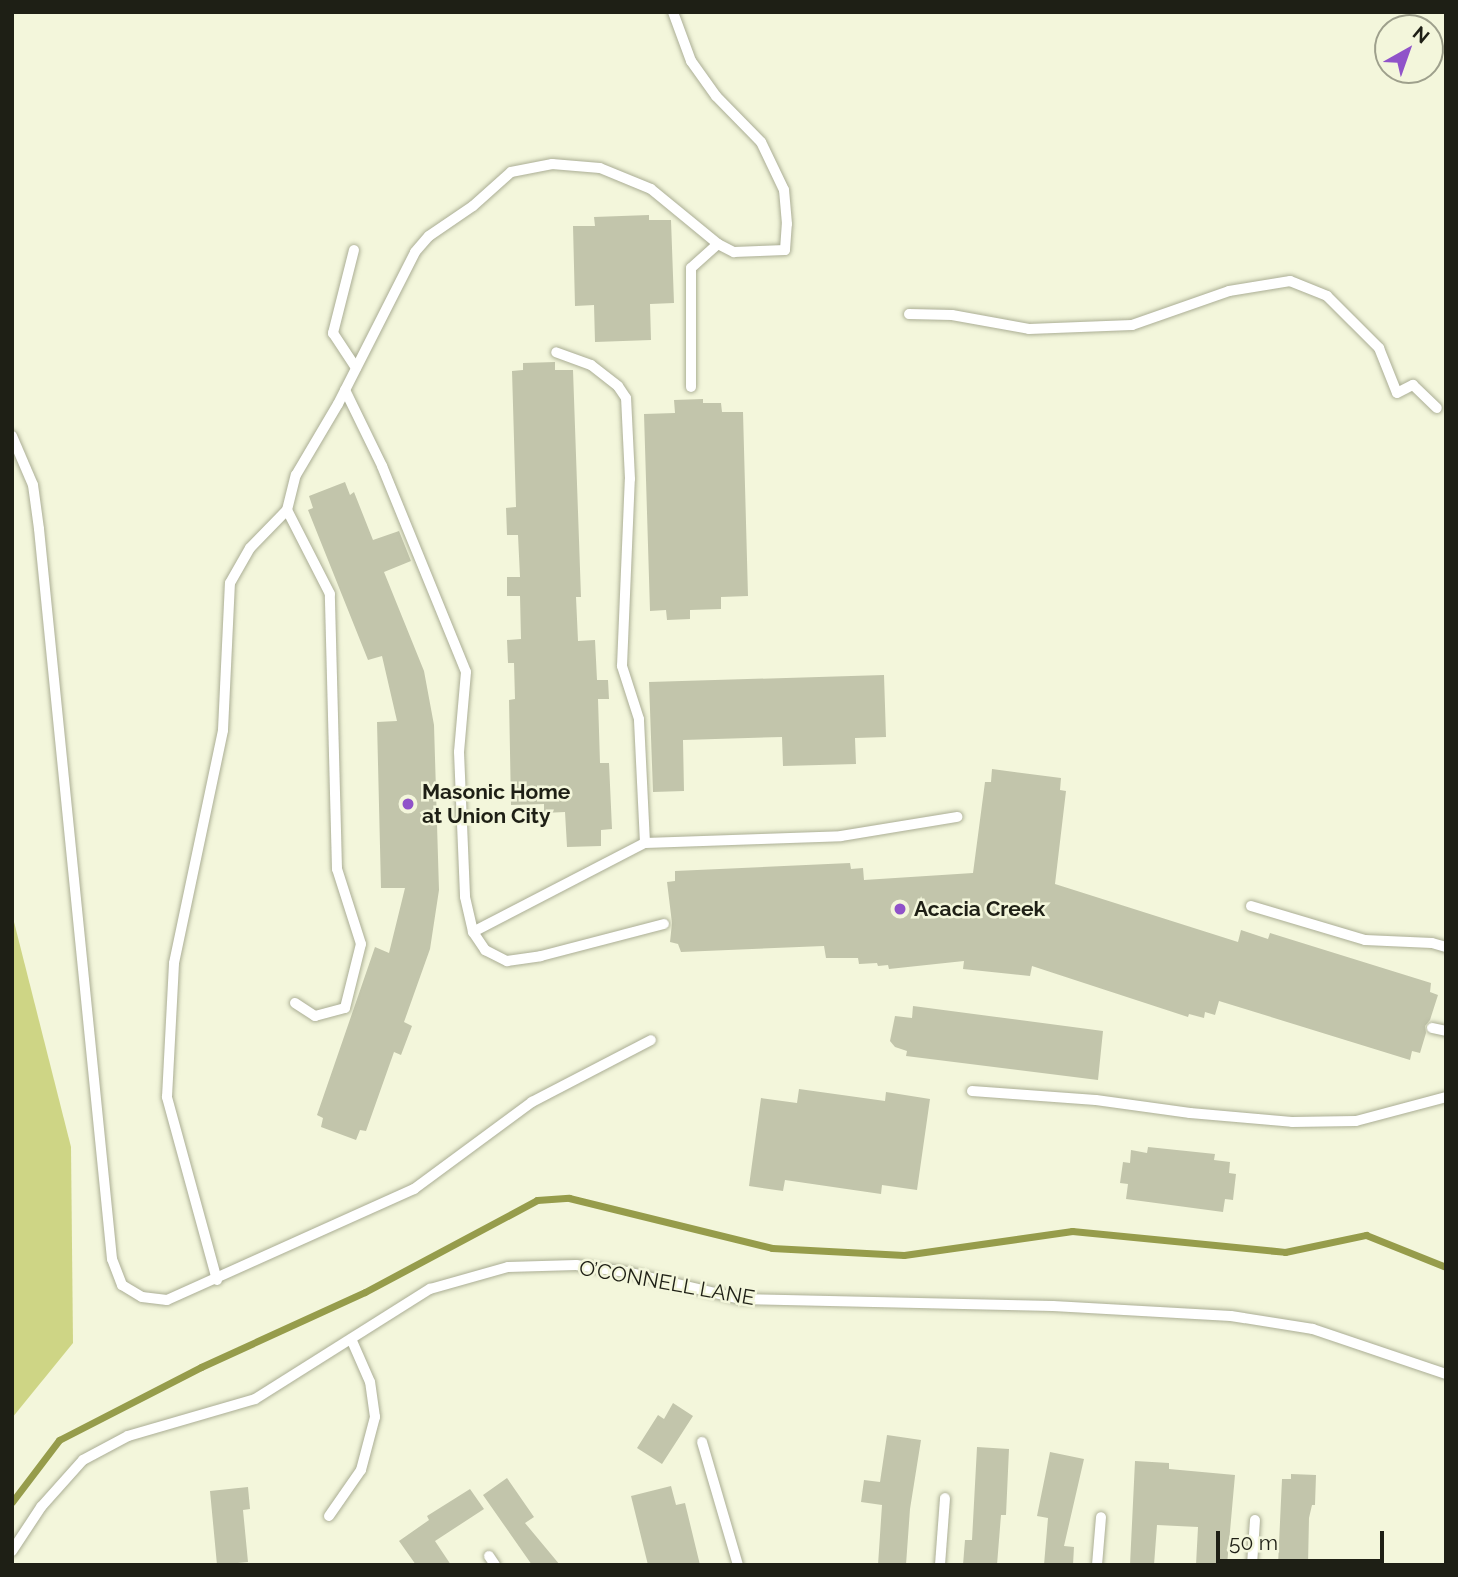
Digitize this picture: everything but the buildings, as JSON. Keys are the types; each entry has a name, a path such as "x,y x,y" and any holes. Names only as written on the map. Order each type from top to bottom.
{"lane":[{"path":"217,1280 167,1097 174,963 223,730 230,583 250,548 287,510 296,475 345,390 415,252 429,236 473,206 511,173 552,164 600,168 651,189 718,244 734,252 785,250 787,225 784,190 761,142 716,96 691,61 673,12"},
{"path":"691,387 691,268 718,244"},
{"path":"354,250 333,333 356,368"},
{"path":"909,314 952,315 1028,330 1132,325 1229,291 1290,281 1327,296 1379,348 1397,393 1413,385 1437,408"},
{"path":"556,352 591,365 618,386 625,398 630,479 622,666 639,719 645,843"},
{"path":"345,390 382,466 466,672 459,752 464,897 473,932 485,950 507,961 541,956 664,924"},
{"path":"12,436 33,485 39,529 112,1259 122,1285 142,1297 167,1300 217,1280 414,1189 532,1102 651,1040"},
{"path":"287,510 330,594 337,869 361,944 345,1009 315,1016 295,1003"},
{"path":"473,932 645,843 841,836 957,817"},
{"path":"1251,906 1365,940 1432,943 1446,947"},
{"path":"1432,1028 1446,1031"},
{"path":"972,1091 1096,1100 1190,1113 1292,1122 1356,1121 1446,1097"},
{"name":"O’CONNELL LANE","path":"12,1551 41,1507 83,1460 128,1436 255,1399 352,1341 430,1289 508,1267 576,1265 627,1272 740,1299 1053,1306 1231,1316 1313,1329 1446,1374"},
{"path":"329,1516 361,1470 375,1417 370,1382 352,1341"},
{"path":"702,1442 738,1565"},
{"path":"940,1565 945,1498"},
{"path":"1097,1565 1101,1517"},
{"path":"1252,1565 1255,1520"}],"green space":[{"path":"12,914 71,1147 73,1343 12,1418"}],"waterway":[{"path":"12,1502 59,1440 201,1367 365,1292 537,1200 569,1198 772,1248 904,1255 1072,1231 1285,1252 1366,1235 1446,1267"}],"place":[{"name":"Masonic Home at Union City","path":"408,804"},
{"name":"Acacia Creek","path":"900,909"}]}
